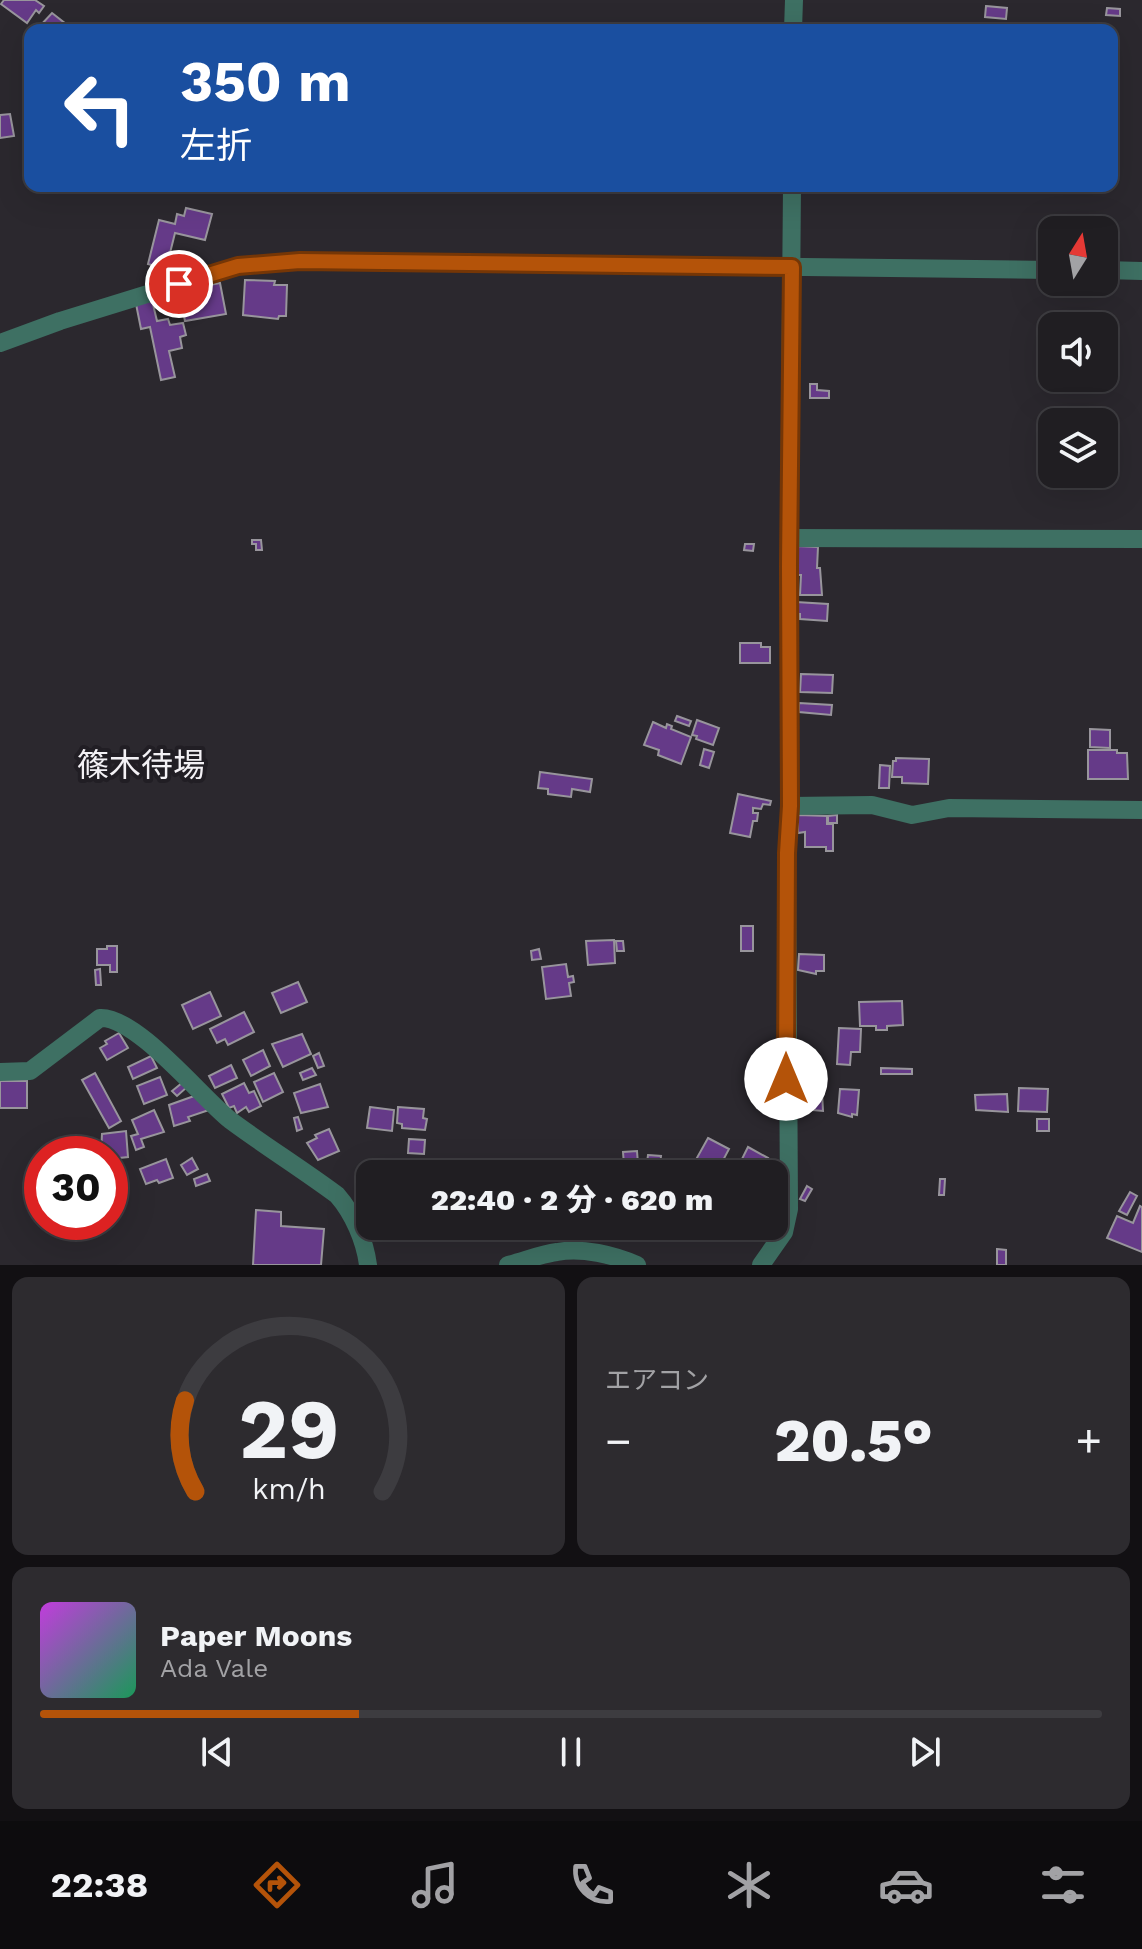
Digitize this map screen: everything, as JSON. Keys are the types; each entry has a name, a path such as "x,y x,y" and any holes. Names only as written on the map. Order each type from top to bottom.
{"street":[{"path":"793,24 794,0"},
{"path":"761,1265 784,1232 789,1209 787,853 790,806 792,192"},
{"path":"0,343 60,321 238,266 300,261 1038,270"},
{"path":"1118,270 1142,271"},
{"path":"789,538 1142,539"},
{"path":"790,806 872,805 912,815 949,808 1142,810"},
{"path":"0,1072 30,1071 100,1018 121,1022 155,1049 227,1117 337,1195 356,1228 366,1251 368,1265"},
{"path":"508,1265 574,1250 623,1259 637,1265"}],"building":[{"path":"4,0 35,0 44,6 39,13 36,10 27,23 1,4"},
{"path":"986,6 1007,8 1006,19 985,17"},
{"path":"1107,8 1120,9 1120,16 1106,15"},
{"path":"52,13 66,24 42,24"},
{"path":"10,114 14,136 0,138 0,115"},
{"path":"186,208 212,214 205,240 175,233 166,269 148,264 159,220 175,224 177,214 184,216"},
{"path":"245,280 275,281 274,285 287,285 286,316 279,316 278,319 243,315"},
{"path":"220,283 226,314 185,321 179,291"},
{"path":"152,300 157,321 168,319 170,325 183,323 186,335 180,337 182,348 169,351 175,377 161,380 150,327 141,329 136,304"},
{"path":"810,384 817,384 817,390 829,391 829,398 810,398"},
{"path":"252,540 261,540 262,550 256,550"},
{"path":"745,544 754,544 753,551 744,550"},
{"path":"796,546 818,547 817,568 820,568 822,595 800,595 801,575 795,575"},
{"path":"796,602 828,604 827,621 800,619 800,614 796,614"},
{"path":"740,643 761,643 761,647 770,647 770,663 740,663"},
{"path":"801,674 833,675 832,693 800,692"},
{"path":"799,703 832,705 831,715 799,712"},
{"path":"677,716 691,721 689,726 675,721"},
{"path":"697,720 719,728 713,745 692,735"},
{"path":"653,722 666,728 667,724 672,726 671,729 691,737 681,764 658,755 659,750 644,745"},
{"path":"1090,729 1110,730 1110,748 1090,747"},
{"path":"704,749 714,752 709,768 700,765"},
{"path":"1088,750 1127,753 1128,779 1088,779"},
{"path":"896,758 929,759 928,784 902,783 902,777 892,777"},
{"path":"880,765 890,766 889,788 879,788"},
{"path":"540,772 592,779 590,792 572,789 571,797 548,794 548,789 538,788"},
{"path":"738,794 771,801 770,805 763,804 761,809 753,808 753,813 758,813 750,837 730,833"},
{"path":"798,815 827,816 827,824 833,824 833,851 826,851 826,847 805,847 805,832 798,833"},
{"path":"837,815 837,823 828,823 828,816"},
{"path":"741,926 753,926 753,951 741,951"},
{"path":"614,940 615,963 588,965 586,941"},
{"path":"616,941 623,941 624,951 617,951"},
{"path":"107,946 117,946 117,972 110,972 110,965 97,965 97,949 107,949"},
{"path":"539,949 541,959 532,960 531,951"},
{"path":"799,954 824,955 824,971 816,971 816,974 798,970"},
{"path":"566,964 568,977 573,976 574,982 569,983 571,996 546,999 542,967"},
{"path":"100,969 101,985 96,985 95,970"},
{"path":"298,982 307,1002 281,1013 272,993"},
{"path":"210,992 221,1016 193,1029 182,1005"},
{"path":"902,1001 903,1025 887,1026 887,1030 860,1026 859,1002"},
{"path":"244,1012 254,1032 228,1045 225,1039 217,1043 210,1029"},
{"path":"839,1028 861,1029 860,1052 851,1052 850,1065 837,1064"},
{"path":"119,1033 128,1048 107,1060 100,1048"},
{"path":"302,1034 311,1054 283,1067 272,1044"},
{"path":"263,1050 270,1066 251,1076 243,1060"},
{"path":"319,1053 324,1066 318,1068 313,1056"},
{"path":"151,1056 157,1068 133,1079 128,1067"},
{"path":"231,1065 237,1078 215,1088 209,1076"},
{"path":"312,1068 316,1075 303,1080 300,1073"},
{"path":"881,1068 912,1069 912,1074 881,1074"},
{"path":"95,1073 121,1121 109,1128 82,1080"},
{"path":"274,1073 283,1092 263,1102 254,1082"},
{"path":"160,1077 167,1095 144,1104 137,1086"},
{"path":"0,1081 27,1081 27,1108 0,1108"},
{"path":"182,1083 186,1088 177,1096 172,1091"},
{"path":"244,1083 249,1093 254,1091 261,1106 249,1112 246,1107 237,1113 234,1106 229,1108 222,1094"},
{"path":"320,1084 328,1107 301,1113 294,1093"},
{"path":"1019,1088 1048,1089 1047,1112 1018,1111"},
{"path":"840,1089 859,1090 857,1115 852,1114 852,1117 838,1113"},
{"path":"822,1092 823,1111 801,1109 800,1093"},
{"path":"1007,1094 1008,1112 976,1110 975,1095"},
{"path":"197,1095 209,1110 174,1126 169,1105"},
{"path":"370,1107 394,1110 392,1131 367,1128"},
{"path":"398,1107 424,1109 423,1118 427,1119 425,1130 402,1128 402,1124 397,1123"},
{"path":"154,1110 164,1132 141,1139 144,1147 136,1150 131,1136 138,1134 132,1120"},
{"path":"298,1117 302,1129 297,1131 294,1118"},
{"path":"1037,1119 1049,1119 1049,1131 1037,1131"},
{"path":"329,1129 339,1151 318,1160 307,1143 317,1138 315,1135"},
{"path":"126,1131 126,1136 102,1136"},
{"path":"708,1138 729,1149 723,1160 696,1160"},
{"path":"409,1139 425,1140 424,1154 408,1153"},
{"path":"748,1147 768,1158 767,1160 742,1159"},
{"path":"637,1151 638,1160 624,1160 623,1152"},
{"path":"648,1155 661,1156 661,1160 647,1160"},
{"path":"192,1158 198,1169 187,1175 181,1165"},
{"path":"166,1159 173,1178 146,1184 140,1169"},
{"path":"207,1174 210,1181 196,1186 194,1179"},
{"path":"940,1179 945,1179 944,1195 939,1195"},
{"path":"807,1186 812,1189 805,1201 800,1199"},
{"path":"1130,1192 1137,1196 1127,1215 1119,1211"},
{"path":"1140,1206 1142,1252 1107,1238 1117,1216 1133,1223"},
{"path":"256,1210 281,1212 281,1226 324,1229 321,1265 253,1265"},
{"path":"997,1249 1006,1250 1006,1265 997,1265"}],"district":[{"name":"篠木待場","path":"141,765"}],"route":[{"path":"179,284 238,266 300,261 792,267 786,1079"}]}
